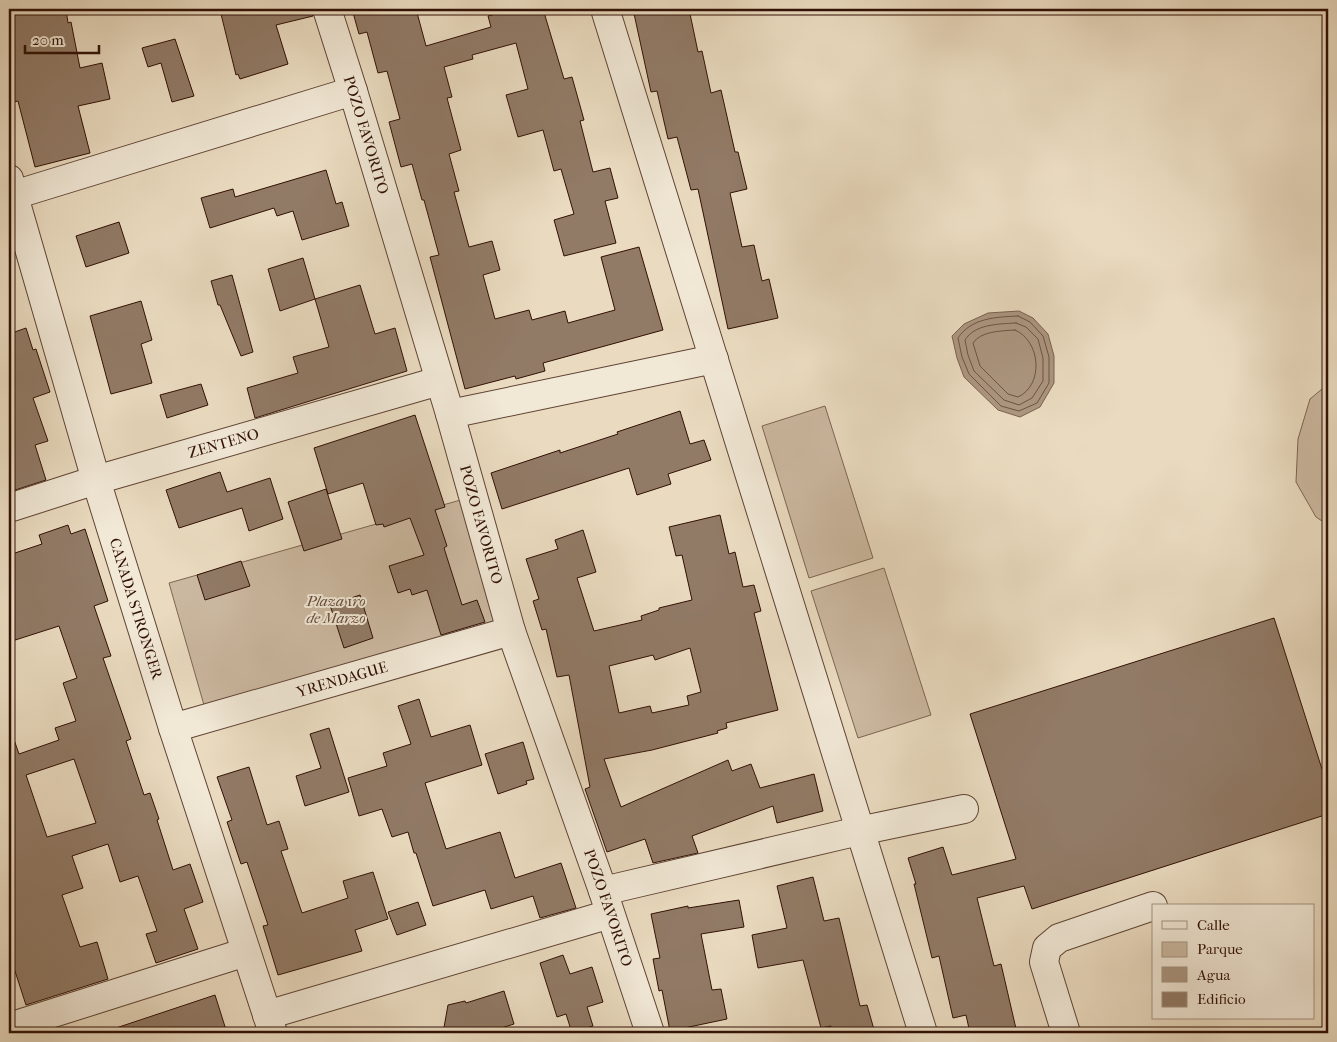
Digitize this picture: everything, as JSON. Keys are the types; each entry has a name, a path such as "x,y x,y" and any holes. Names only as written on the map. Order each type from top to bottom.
{"street":[{"name":"POZO FAVORITO","path":"327,9 354,90 450,414 511,631 607,902 650,1033"},
{"path":"605,9 923,1033"},
{"path":"11,187 354,90"},
{"name":"CANADA STRONGER","path":"11,187 96,480 173,728 270,1024"},
{"path":"450,414 714,358"},
{"name":"ZENTENO","path":"9,508 96,480 439,381"},
{"name":"YRENDAGUE","path":"173,728 511,631"},
{"path":"270,1024 607,902 859,831 964,809"},
{"path":"1066,1033 1044,962 1047,948 1059,938 1152,907"},
{"path":"9,1027 246,952"}],"green space":[{"path":"1328,384 1328,525 1316,517 1296,482 1298,439 1310,399"},
{"path":"825,406 873,558 809,578 762,426"},
{"name":"Plaza 1ro de Marzo","path":"464,499 503,635 208,719 169,583"},
{"path":"884,568 931,715 858,738 811,591"}],"water":[{"path":"1019,311 1033,318 1048,334 1054,356 1054,383 1040,407 1020,417 998,410 964,377 952,336 964,324 988,313"}],"building":[{"path":"9,9 66,9 68,23 71,22 80,68 102,63 110,99 78,106 90,153 35,167 18,101 9,103 9,62 14,61"},
{"path":"229,9 312,9 313,16 276,25 288,64 240,79 238,74 236,75 221,14 230,12"},
{"path":"352,9 416,9 426,46 491,27 488,16 515,9 543,9 564,79 572,77 584,120 580,121 593,172 610,168 618,198 605,201 616,243 564,256 554,220 574,214 561,169 554,171 543,130 518,137 506,95 528,89 516,43 472,55 473,59 444,67 452,97 447,98 461,150 449,154 459,191 454,192 469,247 492,241 500,270 483,275 495,319 529,310 532,320 565,311 568,323 615,310 601,257 639,247 663,330 543,363 545,371 516,379 515,376 465,389 430,257 439,255 424,200 422,200 412,164 401,167 389,122 400,119 387,71 378,73 367,32 359,34"},
{"path":"633,9 689,9 698,52 702,51 711,93 721,90 735,152 738,152 747,189 730,193 742,247 754,245 762,281 769,279 778,318 728,329 698,189 691,190 677,137 668,139 657,91 651,92"},
{"path":"175,39 194,96 172,102 161,63 148,67 142,48"},
{"path":"326,170 336,204 342,202 349,226 302,240 293,211 277,216 274,208 210,228 201,198 233,189 235,197"},
{"path":"119,222 129,253 86,267 76,236"},
{"path":"303,258 315,299 280,311 268,269"},
{"path":"232,275 253,352 241,356 220,305 218,305 211,281"},
{"path":"360,285 375,334 395,328 407,371 255,418 247,388 298,373 293,357 329,347 315,299"},
{"path":"141,301 152,340 141,344 152,383 111,394 90,316"},
{"path":"26,328 33,350 36,349 50,392 33,398 48,441 35,445 46,480 9,492 9,334"},
{"path":"201,384 208,405 167,418 160,395"},
{"path":"680,411 690,444 704,440 711,460 668,474 671,484 637,495 629,468 502,509 491,473 560,450 560,453 618,434 617,432"},
{"path":"415,415 445,507 435,510 447,546 444,548 462,605 477,600 485,622 441,635 427,590 412,595 410,589 398,593 389,566 424,555 410,518 384,527 383,524 376,525 363,483 328,494 314,448"},
{"path":"220,472 227,492 270,478 283,519 249,531 242,508 179,528 166,490"},
{"path":"326,489 342,539 304,551 288,502"},
{"path":"720,515 729,554 735,552 743,587 754,585 761,611 754,613 778,710 726,723 727,728 717,731 718,733 652,750 604,759 621,807 728,760 732,771 751,764 760,788 814,774 823,811 777,823 773,806 692,836 698,853 653,863 645,839 607,852 585,789 590,787 569,675 557,677 546,629 542,630 533,601 539,599 526,559 558,549 555,540 583,530 596,572 577,578 594,631 642,620 641,616 659,610 659,608 692,600 682,555 676,556 669,527","holes":["690,648 701,692 687,696 689,705 652,713 650,706 619,713 609,666 653,655 655,660"]},
{"path":"68,525 71,534 85,529 108,601 94,606 111,656 103,658 131,739 126,741 144,795 150,793 173,870 190,864 203,902 184,909 198,949 156,963 146,934 157,931 138,876 120,882 108,844 72,856 83,888 62,895 80,947 97,942 108,979 26,1005 13,965 9,966 9,735 12,734 19,754 59,740 55,728 76,721 63,683 77,678 59,626 9,642 9,555 42,544 39,535","holes":["74,759 96,823 47,837 26,775"]},
{"path":"241,561 250,586 205,600 197,575"},
{"path":"360,595 373,638 344,648 330,605"},
{"path":"1274,618 1328,788 1328,814 1032,909 1024,886 977,898 994,966 1001,964 1017,1033 970,1033 966,1015 953,1018 939,956 932,958 914,884 916,884 908,858 943,847 952,875 1016,859 970,714"},
{"path":"419,699 431,737 470,725 482,765 425,783 446,849 500,832 515,878 561,863 576,908 540,918 533,896 491,909 485,890 433,906 408,832 392,837 382,809 359,816 348,778 387,766 383,753 411,744 398,706"},
{"path":"329,728 349,792 305,806 296,776 321,768 310,734"},
{"path":"523,742 534,779 526,781 527,784 498,794 485,754"},
{"path":"249,767 267,825 279,821 288,849 281,851 302,913 348,898 343,881 373,872 388,919 355,930 362,951 278,975 263,926 268,925 247,862 241,864 227,822 232,820 217,777"},
{"path":"813,877 824,921 839,918 860,1006 867,1005 875,1033 832,1033 831,1026 821,1028 803,960 758,968 752,935 787,928 777,886"},
{"path":"739,900 744,927 701,934 712,990 721,989 727,1019 670,1031 662,990 659,991 653,959 660,958 651,914 688,906 688,908"},
{"path":"418,902 426,925 397,935 388,912"},
{"path":"563,955 570,974 592,967 603,1002 587,1007 593,1026 572,1033 566,1014 557,1017 540,963"},
{"path":"504,991 514,1024 486,1033 443,1033 448,1005 465,1001 466,1003"},
{"path":"215,995 227,1033 114,1033 113,1029"}]}
